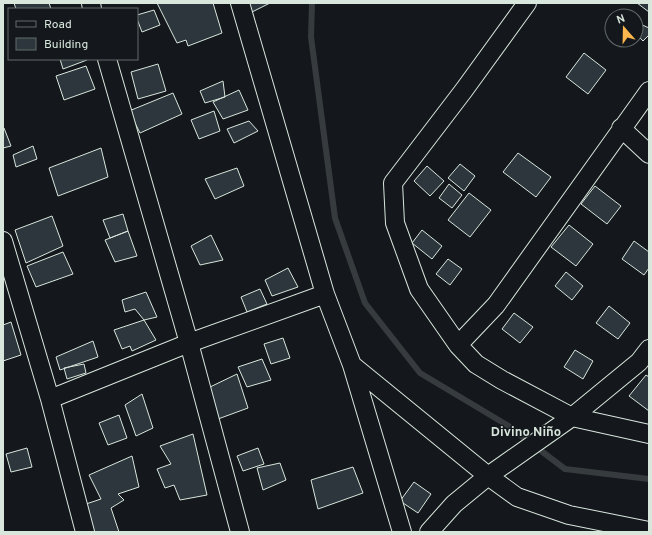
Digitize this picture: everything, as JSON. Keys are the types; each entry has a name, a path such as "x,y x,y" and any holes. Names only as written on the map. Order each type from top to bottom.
{"street":[{"path":"240,3 325,294 352,365 402,532"},
{"path":"527,3 464,90 393,183 395,223 419,289 458,345 476,364 502,380 572,417 649,434"},
{"path":"107,60 189,343 240,532"},
{"path":"458,345 496,305 621,128 649,91"},
{"path":"621,128 649,154"},
{"path":"3,241 50,399 85,532"},
{"path":"50,399 189,343 325,294"},
{"path":"429,532 454,504 488,476 572,417 639,362 649,349"},
{"path":"352,365 488,476 517,497 569,515 623,530 649,531"}],"building":[{"path":"14,3 49,3 51,8 16,8"},
{"path":"157,3 213,3 222,33 188,46 186,40 177,43"},
{"path":"248,3 270,3 252,12"},
{"path":"637,3 649,3 649,12"},
{"path":"154,10 160,25 142,32 138,22 138,15"},
{"path":"644,26 649,28 649,35 644,40"},
{"path":"584,53 606,70 588,94 566,77"},
{"path":"60,60 87,60 63,69"},
{"path":"158,64 166,91 138,99 131,72"},
{"path":"86,66 95,89 64,100 56,76"},
{"path":"223,81 225,97 205,103 200,91"},
{"path":"239,90 248,110 223,119 213,102"},
{"path":"173,93 182,114 140,133 129,111"},
{"path":"214,111 220,131 199,139 191,120"},
{"path":"249,121 258,131 234,143 227,129"},
{"path":"3,128 11,146 3,148"},
{"path":"33,146 37,159 16,167 13,155"},
{"path":"101,148 108,177 58,196 49,168"},
{"path":"518,153 551,177 536,197 503,172"},
{"path":"460,164 475,176 464,191 448,178"},
{"path":"427,166 444,181 430,196 414,181"},
{"path":"237,168 244,186 215,199 205,179"},
{"path":"449,184 462,195 452,208 439,198"},
{"path":"595,186 621,206 607,224 581,204"},
{"path":"469,193 491,210 470,237 448,220"},
{"path":"123,214 128,231 110,238 103,220"},
{"path":"52,216 63,246 26,263 15,230"},
{"path":"569,225 593,244 576,266 551,247"},
{"path":"422,230 442,246 432,259 412,243"},
{"path":"128,231 137,256 115,262 105,240"},
{"path":"211,235 223,260 200,265 191,246"},
{"path":"634,241 649,252 649,268 644,275 622,259"},
{"path":"63,252 73,274 36,287 27,266"},
{"path":"448,259 462,269 450,285 436,274"},
{"path":"288,268 298,287 272,296 265,280"},
{"path":"566,272 583,286 572,300 555,286"},
{"path":"260,289 267,304 247,312 241,297"},
{"path":"146,292 157,317 144,320 135,309 125,312 122,300"},
{"path":"609,306 630,323 618,339 596,323"},
{"path":"514,313 533,327 520,343 502,329"},
{"path":"144,320 156,340 132,351 130,346 122,349 114,330"},
{"path":"11,322 21,355 3,361 3,325"},
{"path":"283,338 290,358 271,364 264,344"},
{"path":"93,341 98,357 60,370 56,357"},
{"path":"575,350 593,361 583,379 564,367"},
{"path":"262,359 271,380 247,387 238,367"},
{"path":"84,364 86,373 67,379 64,368"},
{"path":"237,374 248,408 218,419 208,388"},
{"path":"646,375 649,377 649,411 629,396"},
{"path":"142,394 153,428 136,436 125,405"},
{"path":"119,415 127,438 108,445 99,423"},
{"path":"193,434 207,495 180,500 174,485 165,488 157,469 171,464 160,446"},
{"path":"27,448 32,467 11,472 6,454"},
{"path":"258,448 264,464 243,471 237,456"},
{"path":"132,456 139,487 118,494 124,500 111,508 119,532 93,532 86,504 101,499 89,475"},
{"path":"280,463 286,480 263,490 257,468"},
{"path":"353,467 363,493 318,509 311,480"},
{"path":"414,482 431,494 418,513 400,501"}],"waterway":[{"path":"312,3 311,37 335,218 365,303 420,373 507,425 565,469 649,479"}],"district":[{"name":"Divino Niño","path":"526,431"}]}
